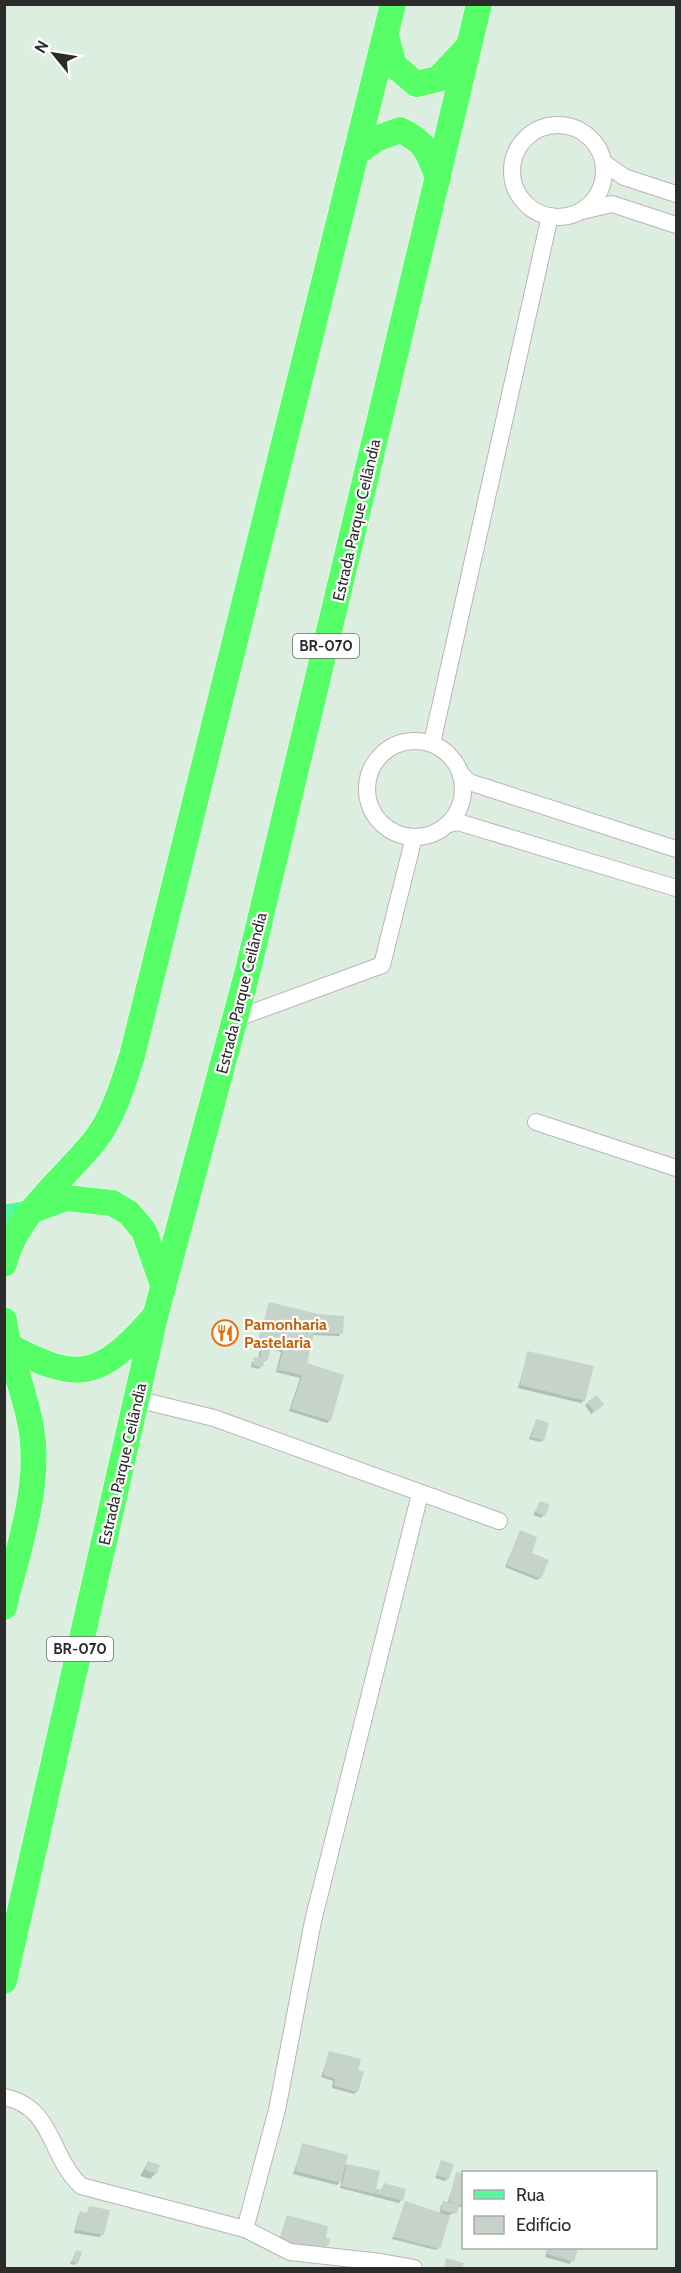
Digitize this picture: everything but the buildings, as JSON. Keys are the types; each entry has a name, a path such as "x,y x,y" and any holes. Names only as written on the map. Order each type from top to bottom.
{"highway":[{"path":"4,1264 20,1230 33,1210 97,1138 118,1100 132,1056 393,4"},
{"name":"Estrada Parque Ceilândia","path":"4,1981 155,1317 235,1019 479,4"},
{"path":"386,32 394,65 416,84 438,80 470,44"},
{"path":"356,153 376,139 400,130 419,139 429,153 438,178"},
{"path":"33,1210 66,1198 112,1203 129,1213 144,1231 159,1267 163,1285"},
{"path":"6,1344 62,1370 84,1370 105,1364 127,1348 155,1317"},
{"path":"4,1320 6,1344 31,1424 33,1470 27,1510 4,1607"}],"main road":[{"path":"4,1215 33,1210"}],"street":[{"path":"578,212 590,203 599,191 604,177 599,149 590,137 578,129 564,125 548,126 533,132 522,142 514,157 512,172 515,188 524,201 536,211 550,216 564,216 612,204 676,225"},
{"path":"603,162 624,177 676,194"},
{"path":"432,743 550,216"},
{"path":"449,824 458,810 463,795 461,774 457,764 446,751 432,743 417,740 401,742 387,750 376,761 369,775 369,798 378,820 390,830 414,837 435,833 449,824 458,822 676,888"},
{"path":"461,774 470,782 676,849"},
{"path":"235,1019 382,965 414,837"},
{"path":"536,1122 676,1168"},
{"path":"136,1399 214,1418 498,1521"},
{"path":"245,2229 277,2110 313,1921 420,1494"},
{"path":"4,2097 18,2100 33,2108 41,2118 68,2173 81,2186 245,2229 290,2252 414,2268"}],"place":[{"name":"Pamonharia Pastelaria","path":"225,1333"}]}
